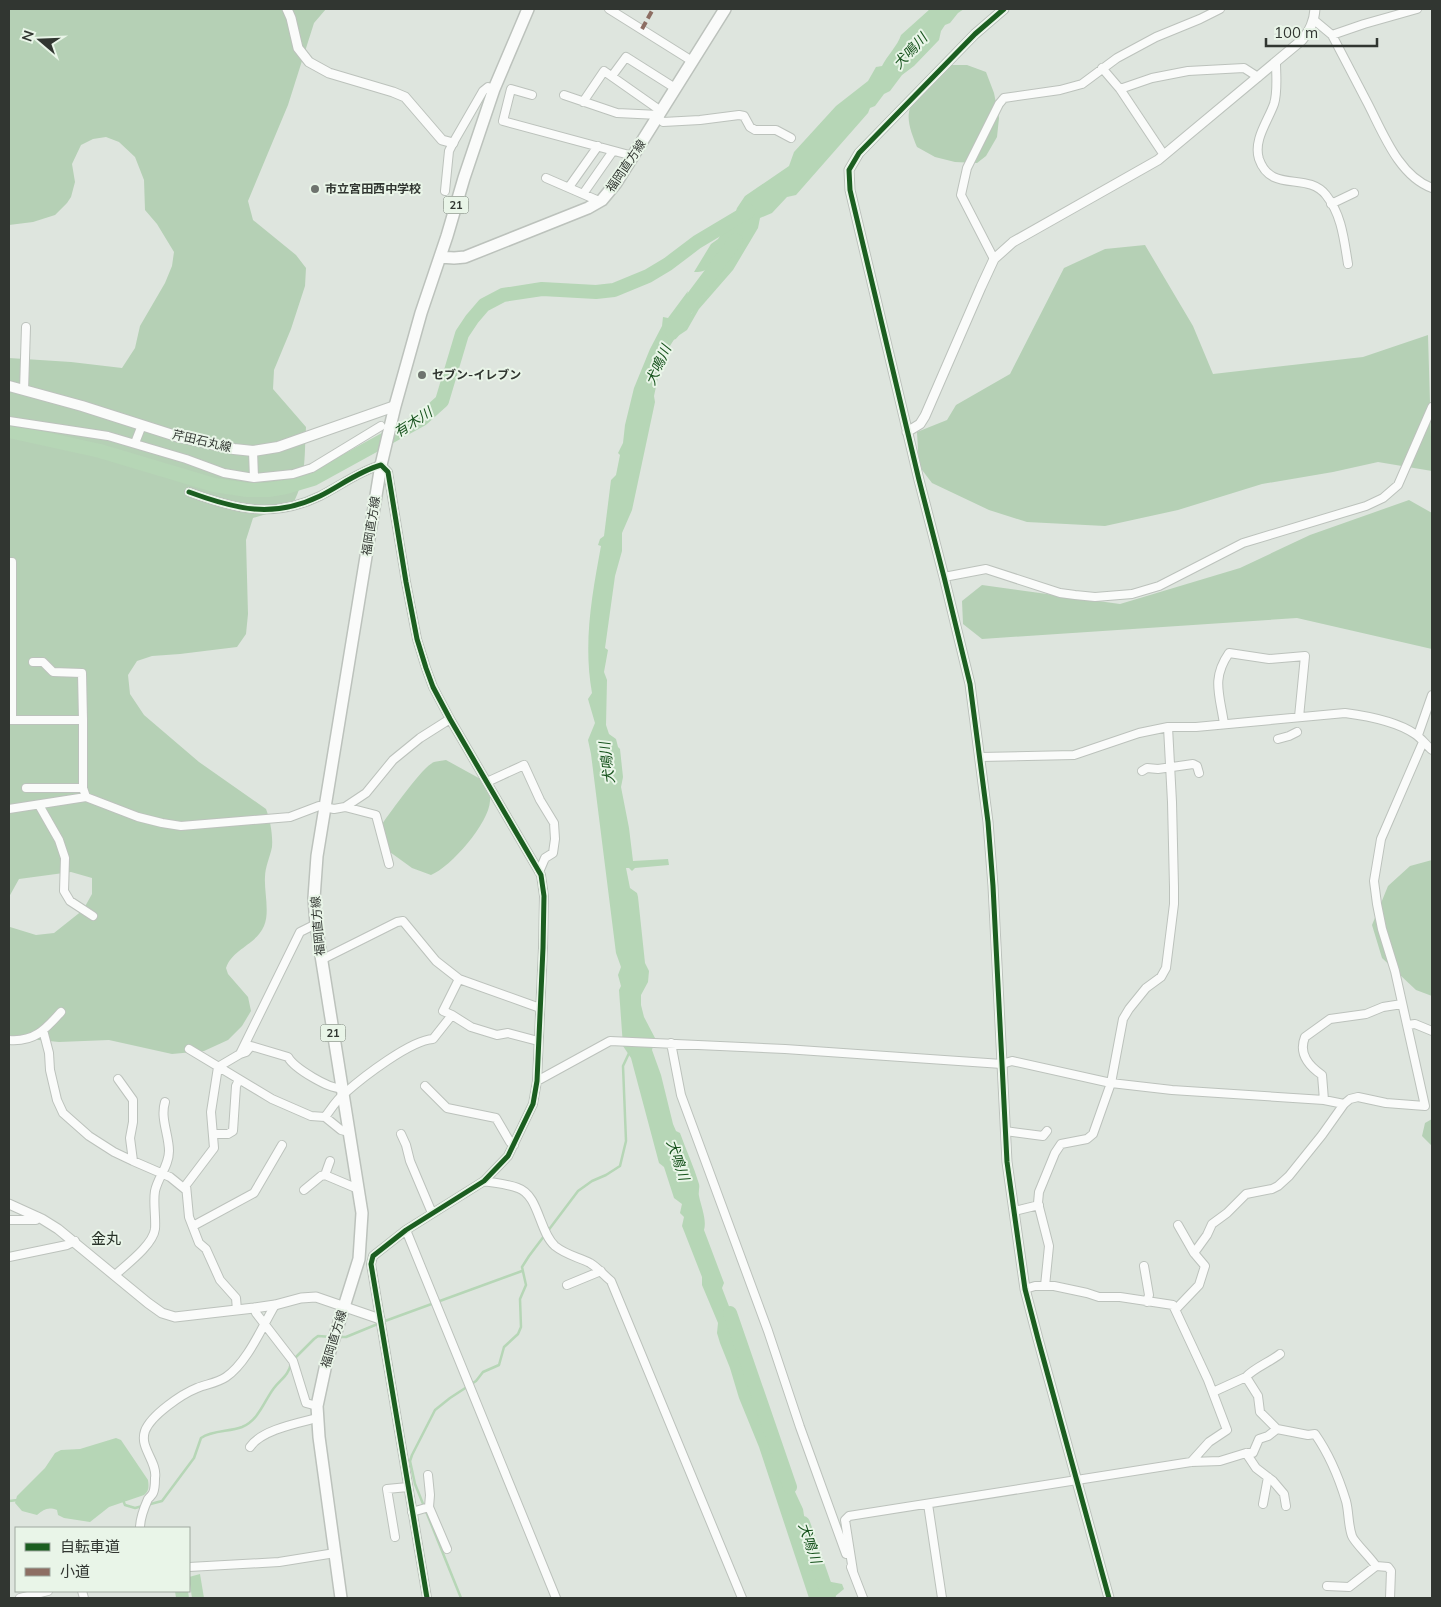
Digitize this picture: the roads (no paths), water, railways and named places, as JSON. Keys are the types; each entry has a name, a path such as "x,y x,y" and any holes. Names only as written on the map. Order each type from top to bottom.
{"main road":[{"name":"福岡直方線","path":"341,1598 317,1406 326,1364 359,1259 362,1213 321,960 316,924 315,876 382,461 386,424 395,406 421,313 494,89 528,9"},
{"name":"福岡直方線","path":"440,257 464,257 579,212 599,202 616,183 724,9"},
{"name":"芹田石丸線","path":"9,386 82,406 188,439 253,451 278,447 395,406"}],"street":[{"path":"287,9 298,48 309,62 329,74 394,92 405,97 442,140 453,143"},
{"path":"608,9 692,61"},
{"path":"1004,9 975,34 859,153 849,170 850,190 907,432 970,684 988,822 993,886 1007,1162 1025,1289 1109,1598"},
{"path":"994,259 960,195 967,168 999,104 1004,98 1060,90 1082,84 1102,68 1156,37 1220,9"},
{"path":"907,432 920,424 925,416 994,259 1013,242 1158,160 1302,40 1314,20 1315,9"},
{"path":"1332,35 1417,9"},
{"path":"1314,20 1332,35 1377,120 1388,145 1414,177 1432,188"},
{"path":"612,76 626,57 675,88"},
{"path":"1276,62 1274,103 1258,145 1259,159 1269,175 1278,180 1300,182 1316,187 1326,194 1342,224 1348,264"},
{"path":"1102,68 1120,89 1164,155"},
{"path":"1120,89 1152,78 1188,71 1244,68 1258,77"},
{"path":"583,102 604,71 659,114 663,122 700,120 739,114 744,116 750,127 754,130 776,130 784,132 791,138"},
{"path":"445,190 449,151 483,91 488,87 494,89"},
{"path":"532,95 511,89 503,121 633,156"},
{"path":"564,95 618,113 659,114"},
{"path":"569,187 598,146"},
{"path":"583,194 613,151"},
{"path":"546,178 599,202"},
{"path":"1331,204 1354,193"},
{"path":"24,390 26,327"},
{"path":"944,577 986,569 1060,593 1095,597 1132,594 1159,586 1243,543 1366,506 1383,498 1398,485 1432,407"},
{"path":"9,421 108,436 136,443 224,473 254,478 293,474 312,468 386,424"},
{"path":"136,443 142,425"},
{"path":"253,451 254,478"},
{"path":"189,492 238,508 256,510 287,507 321,496 382,461 388,472 417,639 433,687 540,872 544,896 537,1081 534,1104 508,1156 484,1181 406,1230 373,1256 371,1264 427,1598"},
{"path":"9,562 12,562 10,598 10,720 83,720"},
{"path":"1224,724 1217,679 1222,664 1230,654 1269,659 1305,656 1299,717"},
{"path":"33,662 43,662 53,672 82,673 83,788 86,797"},
{"path":"1194,1253 1207,1235 1212,1224 1227,1213 1246,1194 1272,1189 1289,1176 1344,1104 1350,1099 1358,1097 1386,1103 1425,1106 1395,971 1376,904 1374,882 1381,839 1420,739 1432,695"},
{"path":"980,757 1074,754 1139,733 1168,727 1196,727 1345,714 1362,716 1402,726 1432,750"},
{"path":"345,808 366,792 393,760 420,738 450,719"},
{"path":"1046,1286 1049,1246 1039,1205 1039,1192 1055,1153 1061,1144 1087,1139 1093,1134 1111,1083 1123,1019 1146,988 1161,977 1166,968 1174,887 1168,727"},
{"path":"1278,739 1297,732"},
{"path":"1142,771 1147,768 1170,768 1193,764 1197,766 1199,773"},
{"path":"487,782 524,765 540,800 554,823 555,839 553,853 545,858 540,872"},
{"path":"26,788 83,788"},
{"path":"9,810 69,798 86,797 162,824 181,826 290,816 319,806 334,809 345,808 376,814 389,864"},
{"path":"39,805 58,840 65,858 64,891 70,901 93,916"},
{"path":"321,960 397,922 403,921 436,961 459,979 540,1008"},
{"path":"240,1054 300,932 316,924"},
{"path":"459,979 443,1011 471,1027 497,1036 508,1033 538,1041"},
{"path":"1324,1100 1322,1075 1313,1069 1305,1058 1303,1049 1305,1037 1330,1019 1354,1017 1383,1007 1402,1004"},
{"path":"9,1040 22,1041 39,1034 61,1012"},
{"path":"325,1117 343,1091 381,1065 424,1040 433,1039 452,1015"},
{"path":"1408,1025 1415,1024 1432,1031"},
{"path":"43,1030 50,1053 50,1070 57,1100 63,1113 89,1136 114,1152 170,1177 186,1190"},
{"path":"537,1081 610,1042 672,1043 1002,1064 1012,1062 1111,1083 1172,1090 1324,1100 1344,1104"},
{"path":"672,1043 681,1095 863,1598"},
{"path":"218,1067 246,1052 251,1046 288,1058 292,1063 322,1082 343,1091"},
{"path":"189,1050 272,1099 311,1116 325,1117 341,1130 349,1132"},
{"path":"218,1067 212,1112 214,1148 186,1185 186,1190 189,1217 199,1242 206,1249 220,1280 236,1298 237,1310"},
{"path":"118,1079 133,1100 133,1122 130,1138 134,1161"},
{"path":"213,1134 228,1134 233,1131 236,1086 239,1080"},
{"path":"424,1086 447,1108 496,1118 510,1142 514,1145"},
{"path":"1423,1099 1432,1097"},
{"path":"115,1275 150,1241 154,1232 155,1192 167,1163 169,1151 164,1125 165,1102"},
{"path":"1005,1131 1036,1136 1043,1136 1047,1131"},
{"path":"401,1134 432,1213"},
{"path":"193,1226 254,1193 282,1145"},
{"path":"325,1175 330,1161"},
{"path":"304,1190 321,1176 325,1175 358,1189"},
{"path":"484,1181 520,1188 533,1202 543,1227 554,1245 564,1253 590,1263 611,1281 742,1598"},
{"path":"9,1204 58,1229 162,1314 175,1318 275,1305 301,1298 316,1297 380,1319"},
{"path":"1014,1211 1039,1205"},
{"path":"9,1220 36,1220 38,1218"},
{"path":"1176,1309 1199,1286 1205,1266 1194,1253 1178,1225"},
{"path":"406,1230 556,1598"},
{"path":"9,1257 67,1245 74,1241"},
{"path":"1144,1266 1149,1295 1148,1302"},
{"path":"567,1285 601,1271"},
{"path":"1025,1289 1035,1286 1046,1286 1099,1297 1120,1297 1173,1305 1213,1392 1227,1430 1209,1442 1191,1462"},
{"path":"140,1527 142,1516 153,1493 156,1472 146,1449 144,1439 146,1430 152,1420 176,1399 226,1377 238,1366 275,1305"},
{"path":"254,1308 293,1361 306,1403 317,1406"},
{"path":"1213,1392 1246,1377 1249,1373 1270,1362 1280,1354"},
{"path":"1246,1377 1258,1396 1260,1412 1277,1428 1308,1435 1315,1434 1330,1459 1346,1502 1352,1537 1376,1566"},
{"path":"250,1447 256,1440 276,1430 317,1418"},
{"path":"853,1571 845,1520 849,1516 1191,1462 1220,1461 1246,1453 1253,1453 1259,1439 1268,1436 1277,1428"},
{"path":"1246,1453 1256,1468 1268,1477 1284,1494 1286,1506"},
{"path":"428,1476 429,1507 447,1549"},
{"path":"1263,1504 1268,1477"},
{"path":"395,1537 387,1489 408,1487"},
{"path":"928,1504 942,1598"},
{"path":"412,1512 429,1507"},
{"path":"190,1567 279,1562 335,1553"},
{"path":"1327,1586 1349,1587 1376,1566 1388,1566 1391,1571 1390,1598"},
{"path":"20,1598 44,1592"}],"water":[{"path":"930,9 964,9 950,23 945,25 939,40 914,66 902,75 875,106 870,108 868,113 796,195 787,197 772,213 760,218 758,228 733,270 699,309 687,330 675,338 668,349 661,363 654,396 655,402 632,510 622,533 622,551 615,576 605,648 608,650 604,672 607,680 606,725 609,734 616,739 620,749 623,777 621,787 633,861 668,859 669,865 635,868 632,871 626,868 630,888 637,893 638,897 645,963 649,971 648,982 641,995 641,1005 644,1017 655,1038 652,1050 661,1075 673,1124 676,1131 680,1133 699,1184 699,1194 705,1222 704,1230 724,1283 722,1288 735,1322 736,1338 741,1356 753,1385 771,1440 803,1509 809,1547 826,1581 842,1584 844,1589 833,1598 809,1598 759,1447 739,1398 720,1343 717,1333 718,1323 702,1285 702,1277 682,1226 684,1217 680,1213 682,1204 674,1198 664,1167 659,1163 631,1058 623,1046 619,990 621,986 618,975 621,967 616,953 588,740 595,723 588,699 592,693 588,656 590,619 601,546 598,545 600,539 604,536 611,480 616,475 620,455 618,453 623,443 625,425 634,388 662,326 663,317 668,318 688,291 677,317 686,318 692,313 701,292 727,254 720,252 708,269 694,272 711,244 731,225 737,208 745,196 789,166 794,152 836,106 868,81 876,67 882,66 901,35"},
{"path":"116,1438 121,1440 148,1480 148,1489 144,1495 109,1507 90,1522 64,1518 58,1515 57,1510 51,1509 44,1510 37,1515 22,1511 15,1503 17,1496 45,1468 55,1453 61,1450 80,1449"},
{"path":"200,1574 204,1598 192,1598 190,1577"},
{"path":"175,1592 188,1592 189,1598 176,1598"}],"waterway":[{"name":"有木川","path":"9,431 100,451 214,485 247,490 268,490 313,479 422,419 442,401 462,334 484,305 503,295 542,289 596,292 614,290 648,276 668,264 697,242 749,211"},
{"name":"犬鳴川","path":"672,333 692,299 736,240"},
{"path":"461,1598 415,1484 410,1461 435,1410 476,1381 483,1372 499,1365 504,1347 518,1334 521,1327 520,1299 526,1285 522,1267 529,1256 578,1191 620,1166 626,1141 623,1066 630,1051"},
{"path":"338,1337 346,1337 522,1271"},
{"name":"犬鳴川","path":"730,1313 790,1487"},
{"path":"294,1359 318,1336 332,1337"},
{"path":"123,1500 125,1505 135,1508 162,1501 194,1458 201,1438 206,1435 242,1427 253,1420 274,1388 287,1374 291,1363"},
{"path":"9,1501 18,1500"},
{"name":"犬鳴川","path":"803,1523 829,1598"}],"place":[{"name":"市立宮田西中学校","path":"315,189"},
{"name":"セブン-イレブン","path":"422,375"}],"district":[{"name":"金丸","path":"106,1239"}]}
